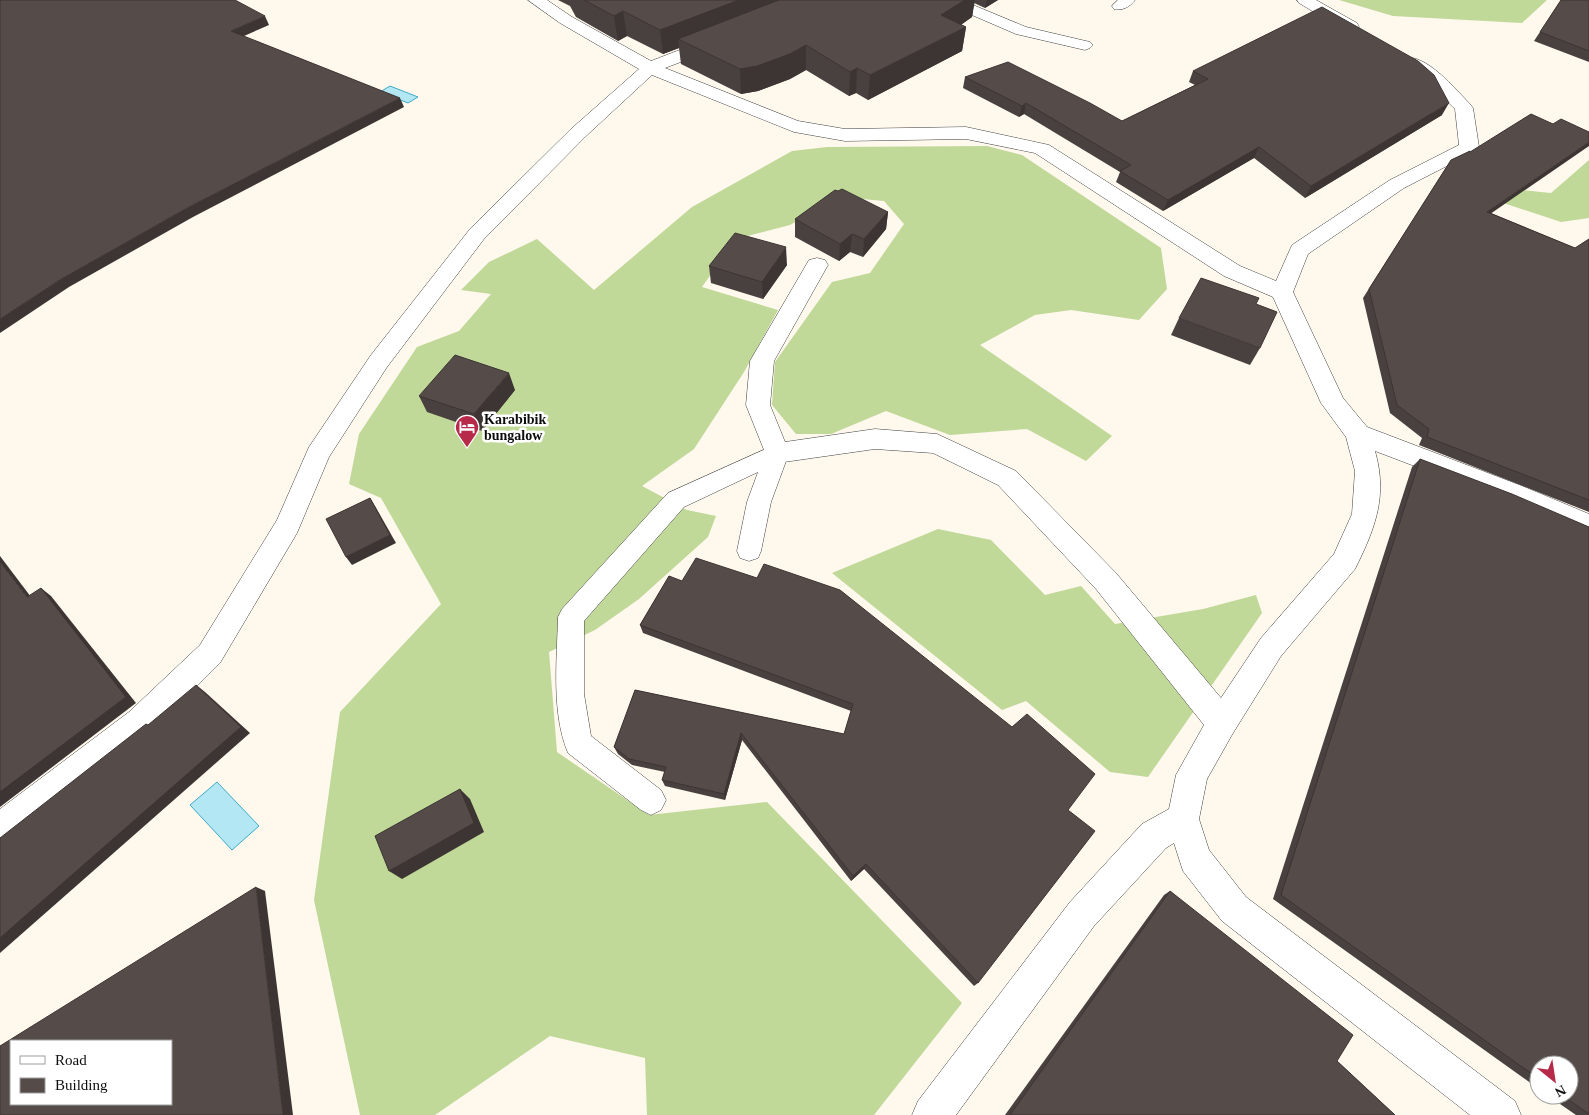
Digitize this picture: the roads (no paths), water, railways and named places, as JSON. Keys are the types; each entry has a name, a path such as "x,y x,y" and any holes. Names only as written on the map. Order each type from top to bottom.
{"street":[{"path":"536,0 566,20 650,68 794,126 845,135 966,133 1042,149 1232,271 1282,292 1333,403 1358,434 1368,471 1365,514 1346,561 1271,647 1222,723 1192,775 1183,818 1195,859 1234,909 1501,1115"},
{"path":"1305,0 1369,38"},
{"path":"0,829 140,722 210,654 288,526 318,454 379,362 477,234 578,133 650,68 730,37"},
{"path":"1282,292 1298,250 1397,184 1469,148 1464,108 1426,71 1393,52"},
{"path":"817,265 762,361 758,405 777,453 875,439 936,444 1007,478 1106,581 1222,723"},
{"path":"1358,434 1513,493 1589,526"},
{"path":"932,1115 1082,914 1154,836 1183,818"}],"lane":[{"path":"949,0 1021,31 1085,45"},
{"path":"749,551 758,502 777,453"},
{"path":"651,800 578,743 570,694 571,617 676,500 777,453"}],"water":[{"path":"390,86 418,97 408,103 380,92"},
{"path":"217,782 259,826 232,850 190,805"}],"place":[{"name":"Karabibik bungalow","path":"467,448"}]}
